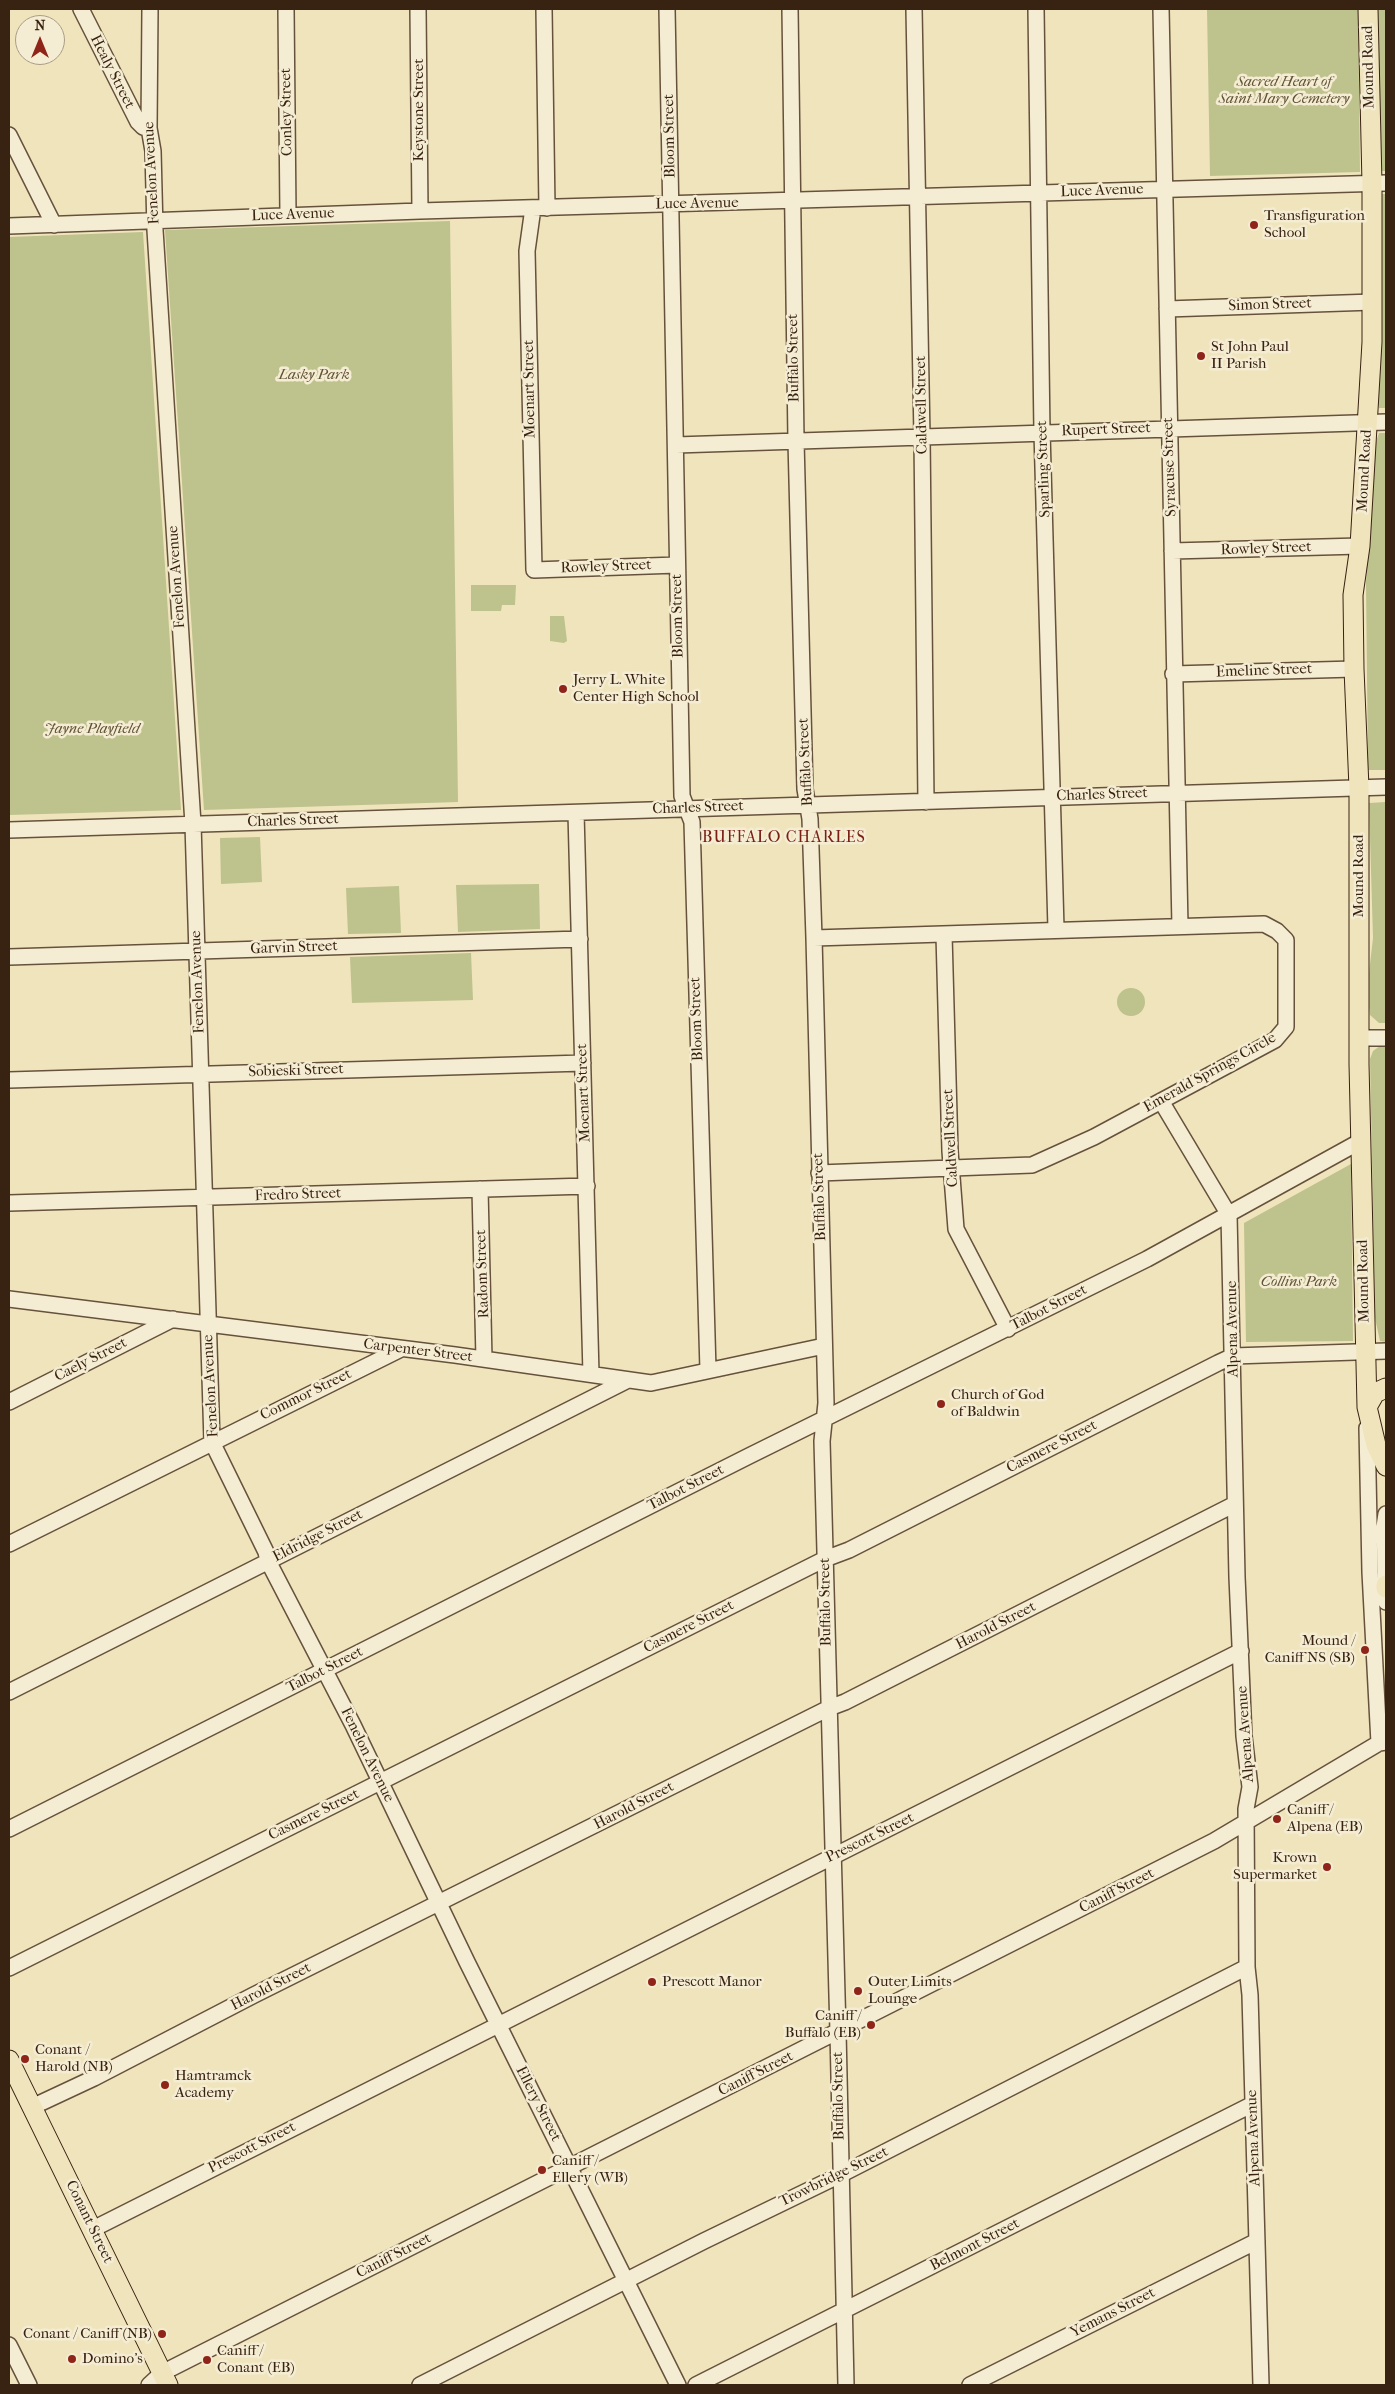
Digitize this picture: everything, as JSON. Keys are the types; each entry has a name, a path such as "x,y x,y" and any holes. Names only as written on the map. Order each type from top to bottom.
{"main road":[{"name":"Mound Road","path":"1366,1407 1361,1142 1359,788 1353,595 1377,422 1373,302 1379,184 1368,9"},
{"path":"1386,1388 1375,1393 1366,1407 1376,1445 1386,1466"},
{"name":"Conant Street","path":"9,2060 93,2229 160,2381"}],"street":[{"name":"Healy Street","path":"81,9 138,122 142,127 150,128"},
{"name":"Fenelon Avenue","path":"150,9 150,128 153,151 154,220 193,824 212,1442 266,1552 268,1561 325,1670 440,1902"},
{"name":"Conley Street","path":"286,9 288,215"},
{"name":"Keystone Street","path":"418,9 420,211"},
{"name":"Moenart Street","path":"534,570 527,251 540,208 544,9"},
{"name":"Bloom Street","path":"667,9 682,796 685,809 692,822 708,1370"},
{"name":"Buffalo Street","path":"790,9 791,201 796,441 805,778 814,938 826,1404 822,1441 846,2385"},
{"name":"Caldwell Street","path":"914,9 922,437 926,802"},
{"name":"Sparling Street","path":"1036,9 1042,432 1056,929"},
{"name":"Syracuse Street","path":"1161,9 1168,428 1180,926"},
{"path":"9,135 54,225"},
{"name":"Luce Avenue","path":"9,226 288,215 1379,184"},
{"name":"Simon Street","path":"1167,308 1373,302"},
{"name":"Rupert Street","path":"676,445 1377,422"},
{"name":"Rowley Street","path":"1172,551 1360,546"},
{"name":"Rowley Street","path":"534,570 677,565"},
{"name":"Emeline Street","path":"1174,674 1354,669"},
{"name":"Charles Street","path":"9,830 1386,787"},
{"name":"Moenart Street","path":"576,812 591,1374"},
{"name":"Emerald Springs Circle","path":"814,938 1264,924 1277,930 1286,940 1286,1028 1276,1040 1094,1137 1032,1165 819,1173"},
{"name":"Caldwell Street","path":"944,935 952,1168 956,1229 1008,1329"},
{"name":"Garvin Street","path":"9,957 580,939"},
{"path":"1360,1038 1386,1038"},
{"name":"Sobieski Street","path":"9,1080 583,1063"},
{"name":"Alpena Avenue","path":"1161,1101 1230,1215 1235,1504 1244,1736 1250,1787 1246,1809 1247,1967 1250,1995 1257,2241 1258,2384"},
{"name":"Talbot Street","path":"9,1829 1008,1329 1230,1215 1361,1142"},
{"name":"Fredro Street","path":"9,1204 587,1186"},
{"name":"Radom Street","path":"480,1188 484,1359"},
{"name":"Carpenter Street","path":"9,1299 484,1359 651,1383 824,1346"},
{"name":"Caely Street","path":"9,1402 173,1319"},
{"name":"Commor Street","path":"9,1544 400,1349"},
{"name":"Casmere Street","path":"9,1968 825,1559 849,1550 1233,1356 1386,1351"},
{"name":"Eldridge Street","path":"9,1692 628,1380"},
{"name":"Mound Road","path":"1366,1407 1370,1572 1383,1742"},
{"name":"Harold Street","path":"32,2107 94,2078 440,1902 829,1708 845,1702 1235,1504"},
{"path":"1386,1514 1384,1527 1386,1591"},
{"name":"Prescott Street","path":"93,2229 1241,1651"},
{"name":"Caniff Street","path":"160,2381 570,2168 1246,1824 1383,1742"},
{"name":"Ellery Street","path":"440,1902 498,2024 678,2385"},
{"name":"Trowbridge Street","path":"420,2385 840,2175 1247,1967"},
{"name":"Belmont Street","path":"696,2385 1253,2104"},
{"name":"Yemans Street","path":"970,2385 1257,2241"},
{"path":"9,2345 29,2385"}],"green space":[{"name":"Sacred Heart of Saint Mary Cemetery","path":"1207,9 1358,9 1360,172 1210,176"},
{"path":"1376,9 1386,9 1386,171 1377,171"},
{"path":"1378,194 1386,194 1386,408 1379,408 1377,400"},
{"name":"Lasky Park","path":"450,221 458,802 204,810 165,230"},
{"name":"Jayne Playfield","path":"143,232 181,810 9,815 9,237"},
{"path":"1379,433 1386,433 1386,770 1368,770 1366,582 1375,445"},
{"path":"471,585 516,585 515,605 502,605 501,611 471,611"},
{"path":"550,616 564,616 567,641 564,643 550,641"},
{"path":"1386,802 1386,1023 1379,1023 1370,1015 1367,990 1373,938 1369,803"},
{"path":"260,837 262,882 221,884 220,838"},
{"path":"539,884 540,929 458,932 456,885"},
{"path":"399,886 401,933 348,934 346,888"},
{"path":"471,953 473,1000 352,1003 350,957"},
{"path":"1131,988 1141,992 1145,1002 1141,1012 1131,1016 1121,1012 1117,1002 1121,992"},
{"path":"1386,1045 1386,1342 1380,1341 1375,1318 1370,1059 1373,1051 1380,1046"},
{"name":"Collins Park","path":"1351,1164 1353,1341 1246,1342 1244,1223"}],"place":[{"name":"Transfiguration School","path":"1254,225"},
{"name":"St John Paul II Parish","path":"1201,356"},
{"name":"Jerry L. White Center High School","path":"563,689"},
{"name":"Church of God of Baldwin","path":"941,1404"},
{"name":"Mound / Caniff NS (SB)","path":"1365,1650"},
{"name":"Caniff / Alpena (EB)","path":"1277,1819"},
{"name":"Krown Supermarket","path":"1327,1867"},
{"name":"Prescott Manor","path":"652,1982"},
{"name":"Outer Limits Lounge","path":"858,1991"},
{"name":"Caniff / Buffalo (EB)","path":"871,2025"},
{"name":"Conant / Harold (NB)","path":"25,2059"},
{"name":"Hamtramck Academy","path":"165,2085"},
{"name":"Caniff / Ellery (WB)","path":"542,2170"},
{"name":"Conant / Caniff (NB)","path":"162,2334"},
{"name":"Domino's","path":"72,2359"},
{"name":"Caniff / Conant (EB)","path":"207,2360"}],"district":[{"name":"BUFFALO CHARLES","path":"784,838"}]}
